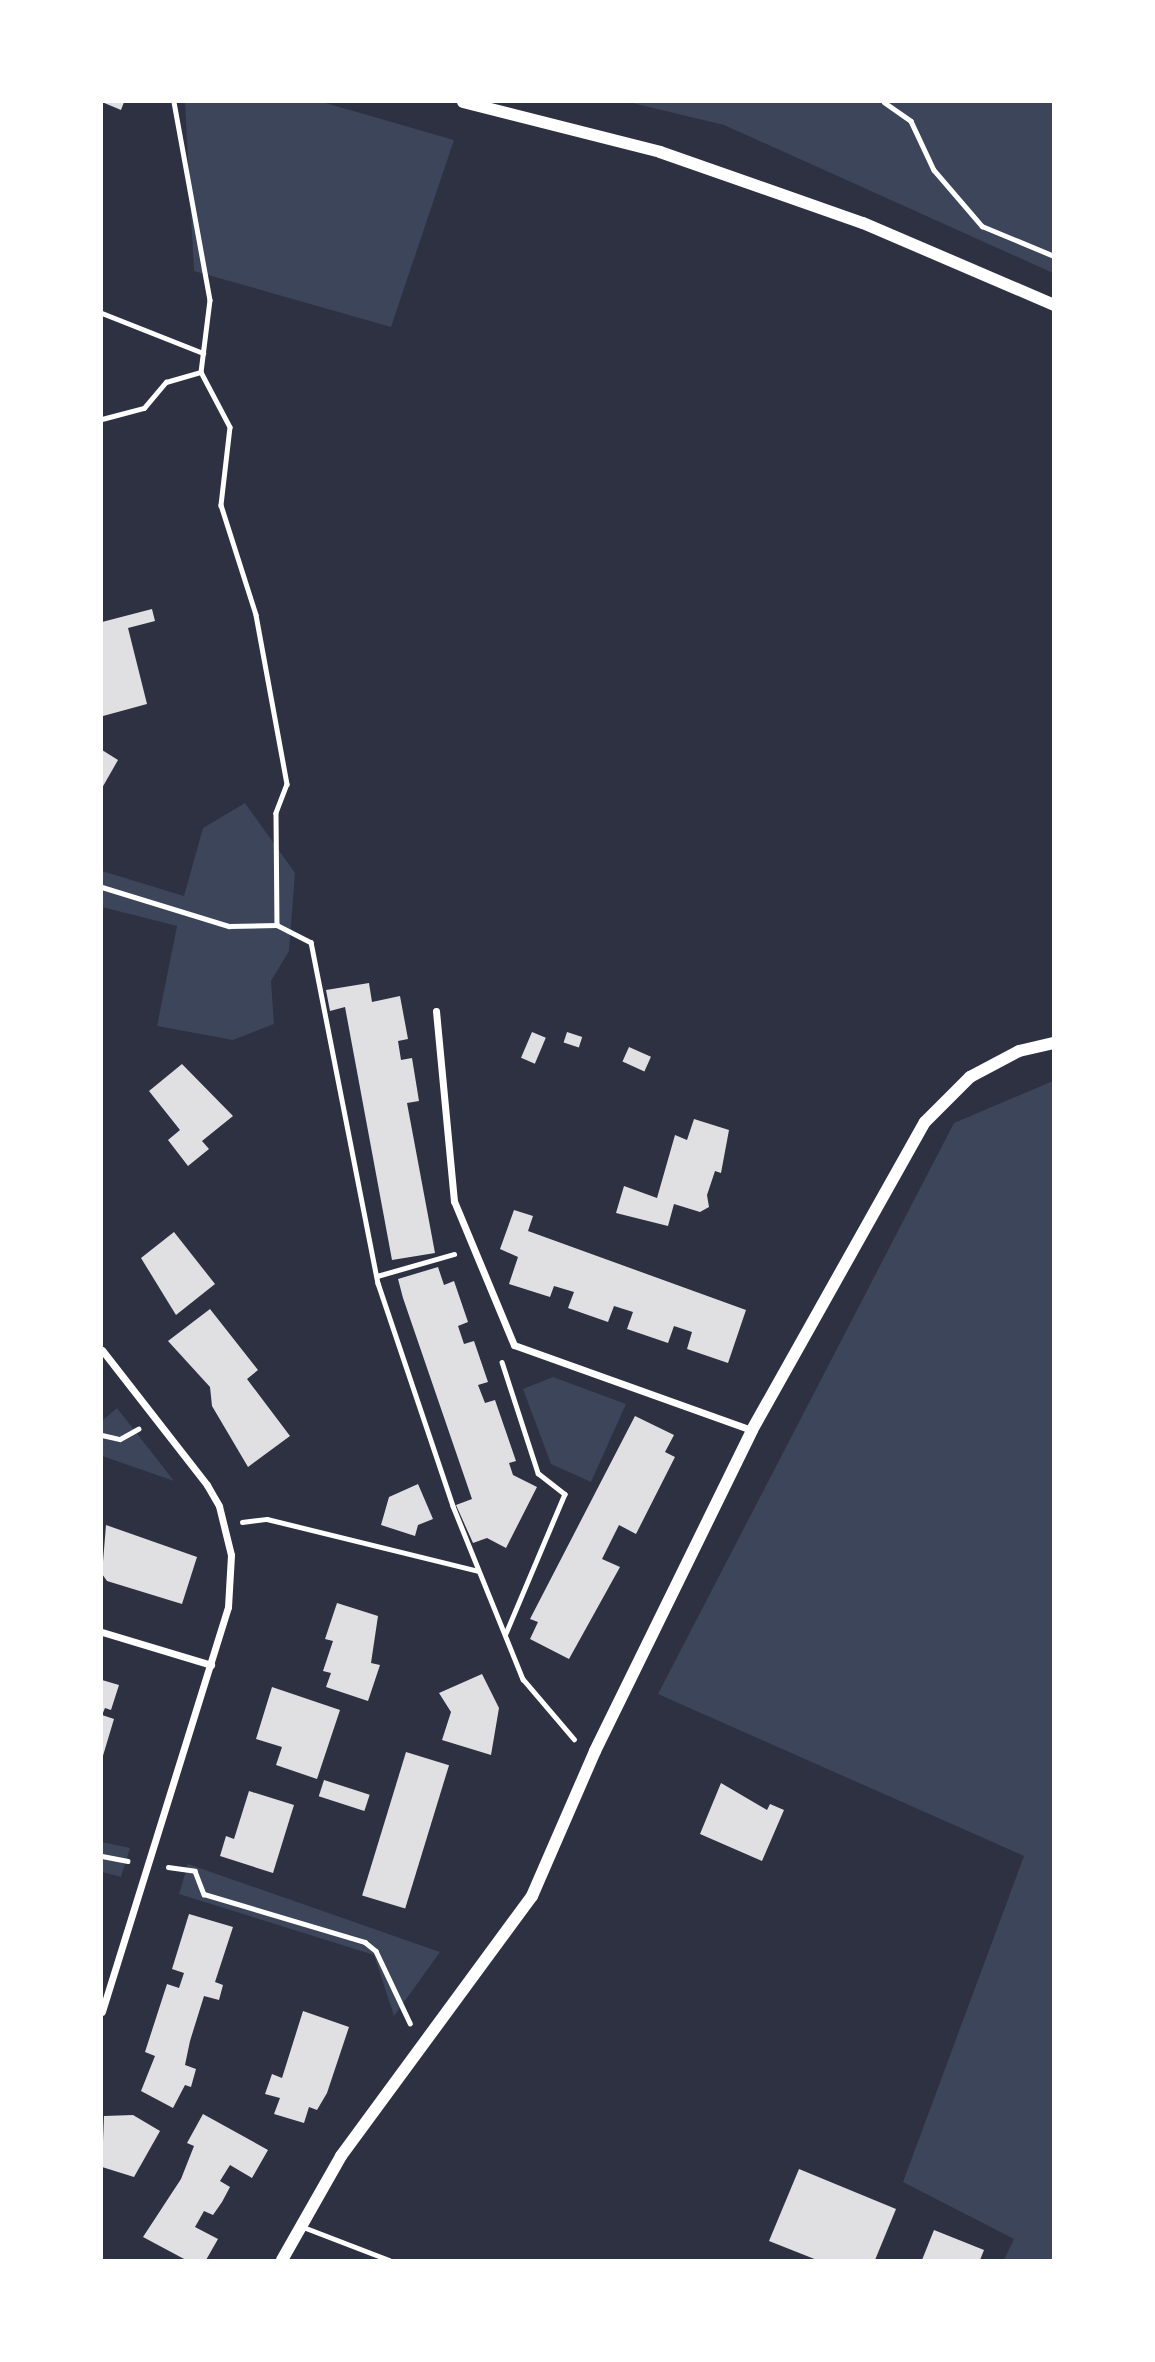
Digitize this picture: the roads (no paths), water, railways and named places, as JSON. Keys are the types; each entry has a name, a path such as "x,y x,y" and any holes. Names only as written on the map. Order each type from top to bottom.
{"street":[{"path":"463,102 660,152 863,223 1054,304"},
{"path":"436,1011 454,1201 514,1345 752,1430"},
{"path":"282,2260 341,2156 532,1896 595,1751 752,1430 925,1122 970,1077 1019,1051 1054,1043"},
{"path":"102,1350 158,1419 206,1485 226,1525 231,1580 211,1665 102,2012"},
{"path":"102,1632 211,1665"}],"lane":[{"path":"303,2227 389,2260"}]}
